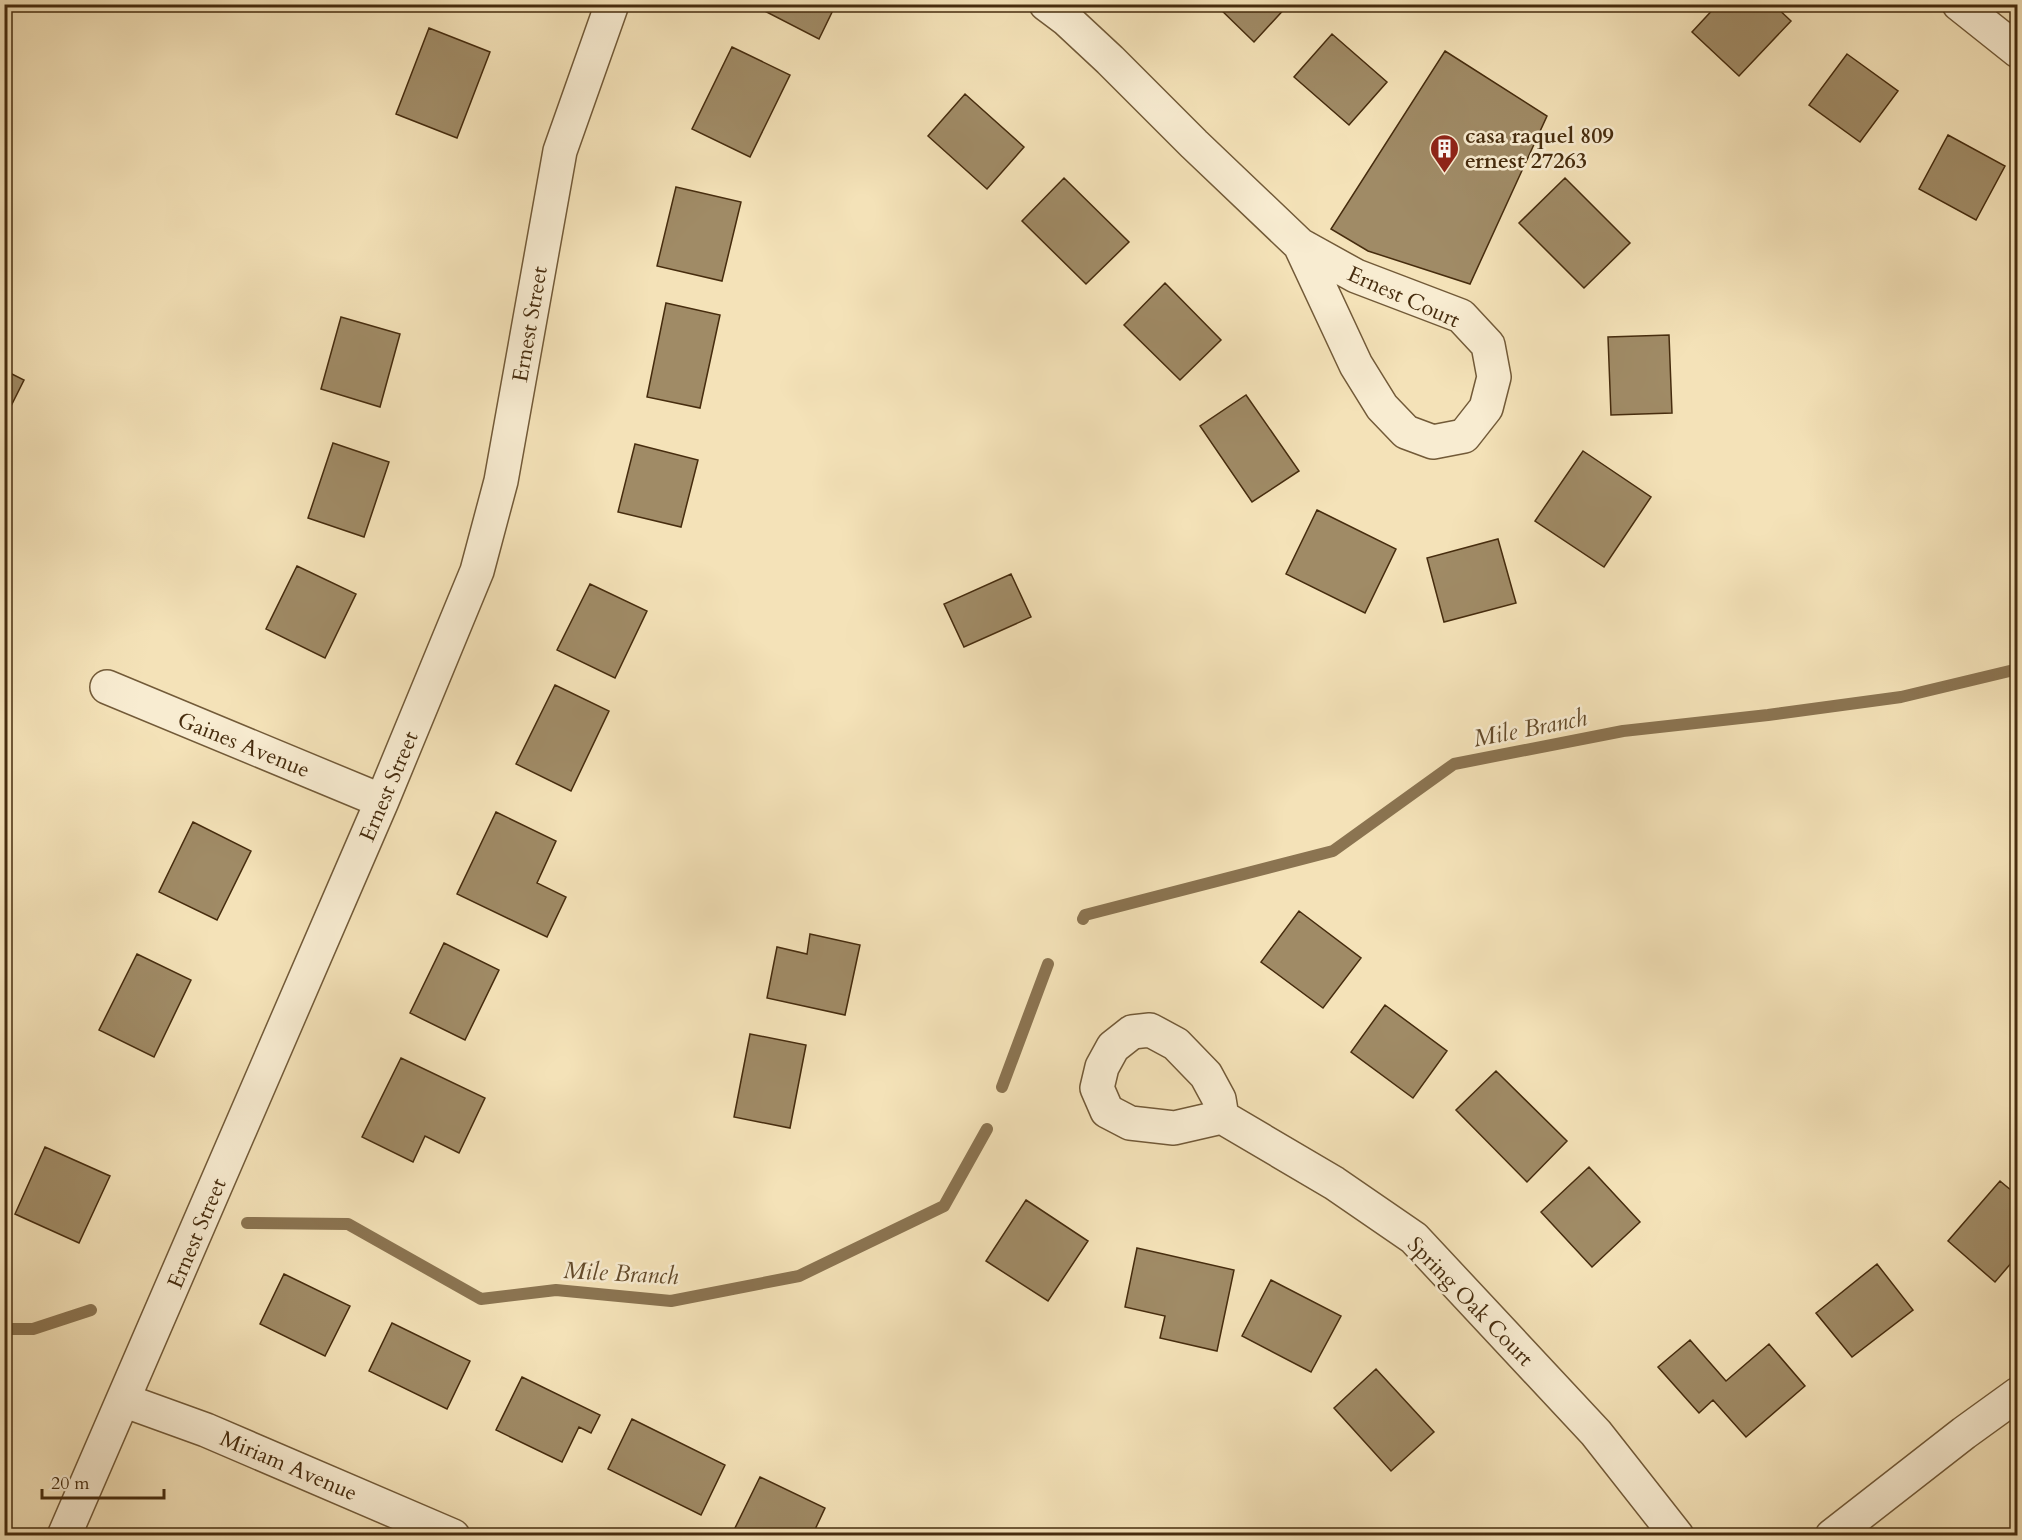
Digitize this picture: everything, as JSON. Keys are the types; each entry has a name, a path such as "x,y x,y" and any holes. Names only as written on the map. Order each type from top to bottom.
{"street":[{"name":"Ernest Street","path":"64,1536 382,801 477,571 501,481 561,152 612,4"},
{"name":"Ernest Court","path":"1046,4 1066,19 1110,60 1300,245 1356,276 1461,316 1488,345 1494,377 1486,408 1464,435 1433,442 1406,432 1382,407 1356,365 1300,245"},
{"path":"1959,4 2018,51"},
{"name":"Gaines Avenue","path":"107,687 382,801"},
{"name":"Spring Oak Court","path":"1222,1117 1334,1184 1413,1238 1596,1434 1677,1536"},
{"path":"1832,1536 1964,1433 2018,1395"},
{"name":"Miriam Avenue","path":"123,1400 206,1430 453,1536"}],"building":[{"path":"751,4 836,4 819,39"},
{"path":"1215,4 1289,4 1254,42"},
{"path":"1718,4 1773,4 1791,21 1739,76 1692,32"},
{"path":"429,28 490,52 457,138 396,114"},
{"path":"1332,34 1387,82 1349,125 1294,77"},
{"path":"732,47 790,75 750,157 692,129"},
{"name":"casa raquel 809 ernest 27263","path":"1445,51 1547,116 1470,284 1368,251 1331,229"},
{"path":"1847,54 1898,91 1860,142 1809,105"},
{"path":"965,94 1024,147 987,189 928,136"},
{"path":"1948,135 2005,166 1976,220 1919,189"},
{"path":"1064,178 1129,242 1086,284 1022,221"},
{"path":"1565,178 1630,243 1584,288 1519,223"},
{"path":"676,187 741,202 722,281 657,266"},
{"path":"1165,283 1221,340 1180,380 1124,325"},
{"path":"666,303 720,315 700,408 647,397"},
{"path":"341,317 400,334 380,407 321,389"},
{"path":"1669,335 1672,413 1611,415 1608,337"},
{"path":"4,370 24,380 4,420"},
{"path":"1246,395 1299,471 1252,502 1200,426"},
{"path":"333,443 389,462 364,537 308,518"},
{"path":"635,444 698,460 681,527 618,512"},
{"path":"1583,451 1651,497 1604,567 1535,521"},
{"path":"1317,510 1396,549 1365,613 1286,574"},
{"path":"1498,539 1516,603 1444,622 1427,558"},
{"path":"297,566 356,594 325,658 266,629"},
{"path":"1011,574 1031,617 964,647 944,604"},
{"path":"590,584 647,611 615,678 557,650"},
{"path":"555,685 609,711 571,791 516,764"},
{"path":"496,812 556,841 537,883 566,897 547,937 457,894"},
{"path":"193,822 251,851 217,920 159,892"},
{"path":"1299,911 1361,958 1323,1008 1261,962"},
{"path":"810,934 860,945 845,1015 767,998 777,947 807,954"},
{"path":"444,943 499,970 465,1040 410,1013"},
{"path":"137,954 191,980 154,1057 99,1030"},
{"path":"1385,1005 1447,1051 1413,1098 1351,1052"},
{"path":"750,1034 806,1045 790,1128 734,1117"},
{"path":"401,1058 485,1098 459,1153 425,1136 413,1162 362,1137"},
{"path":"1496,1071 1567,1141 1527,1182 1456,1110"},
{"path":"45,1147 110,1176 79,1243 15,1214"},
{"path":"1589,1167 1640,1222 1592,1267 1541,1212"},
{"path":"2000,1181 2018,1196 2018,1255 1995,1282 1948,1241"},
{"path":"1026,1200 1088,1241 1048,1301 986,1261"},
{"path":"1137,1248 1234,1270 1217,1351 1160,1338 1165,1316 1125,1307"},
{"path":"1877,1264 1913,1310 1852,1357 1816,1313"},
{"path":"284,1274 350,1306 325,1356 260,1324"},
{"path":"1271,1280 1341,1316 1311,1372 1242,1336"},
{"path":"392,1323 470,1361 447,1409 369,1371"},
{"path":"1690,1340 1726,1381 1769,1344 1805,1386 1746,1437 1713,1400 1699,1413 1658,1367"},
{"path":"1376,1369 1434,1432 1391,1471 1334,1408"},
{"path":"522,1377 600,1415 591,1433 579,1427 562,1462 496,1430"},
{"path":"632,1419 725,1465 701,1515 608,1469"},
{"path":"760,1477 825,1508 812,1536 740,1536 733,1532"},
{"path":"875,1529 888,1536 871,1536"}],"waterway":[{"name":"Mile Branch","path":"1083,919 1085,915 1333,851 1454,764 1623,731 1901,697 2018,669"},
{"name":"Mile Branch","path":"1002,1087 1048,964"},
{"name":"Mile Branch","path":"247,1223 348,1224 481,1299 556,1290 671,1301 799,1276 944,1206 987,1129"},
{"name":"Mile Branch","path":"4,1329 33,1329 91,1310"}],"place":[{"name":"casa raquel 809 ernest 27263","path":"1444,174"}]}
